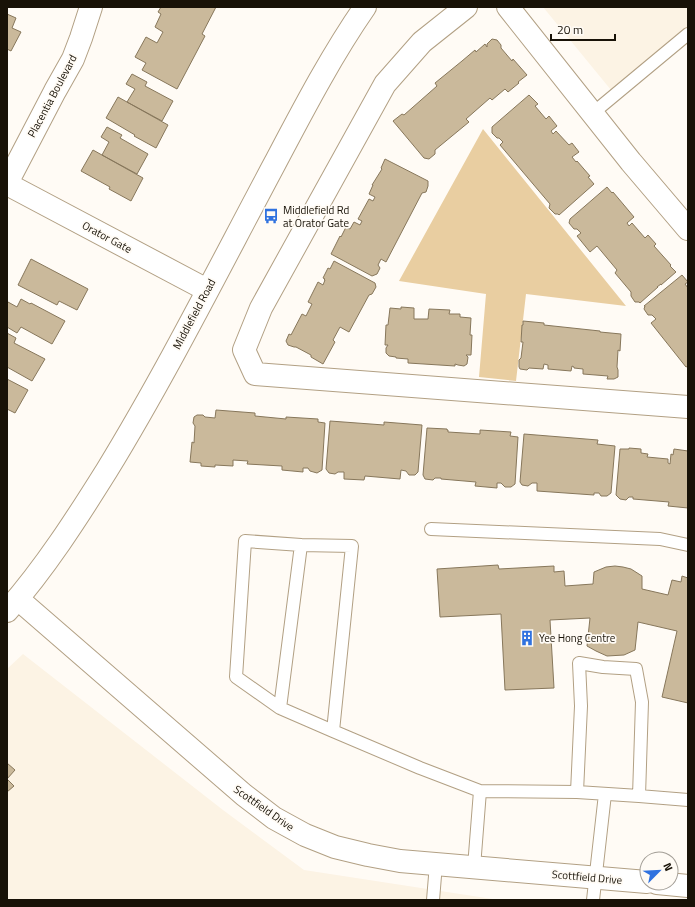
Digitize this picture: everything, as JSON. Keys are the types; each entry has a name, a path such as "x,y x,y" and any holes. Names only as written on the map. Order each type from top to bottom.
{"street":[{"name":"Placentia Boulevard","path":"7,183 73,59 91,7"},
{"name":"Middlefield Road","path":"12,605 52,554 82,511 131,430 303,110 349,30 365,7"},
{"path":"466,7 422,42 385,84 261,308 244,350 255,374 688,407"},
{"path":"508,7 631,162 688,229"},
{"name":"Orator Gate","path":"7,183 207,290"},
{"name":"Scottfield Drive","path":"12,605 244,795 274,818 305,835 335,847 400,861 639,881"}],"lane":[{"path":"593,113 688,34"},
{"path":"431,530 660,539 688,545"},
{"path":"333,731 352,546 301,545 245,541 236,678 280,708 333,731 420,768 480,791 577,792 688,800"},
{"path":"280,708 301,545"},
{"path":"577,792 581,706 579,663 603,667 636,669 642,702 639,796"},
{"path":"474,867 480,791"},
{"path":"593,900 605,794"},
{"path":"433,900 436,864"}],"shaded area":[{"path":"543,7 688,7 688,29 611,90"},
{"path":"483,129 626,306 526,294 516,381 479,377 486,294 399,281"},
{"path":"23,654 223,810 304,870 499,900 7,900 7,669"}],"building":[{"path":"161,7 216,7 202,34 205,36 177,89 142,70 146,63 135,57 146,37 157,43 163,32 155,27 161,14 158,12"},
{"path":"7,14 16,18 12,28 21,32 11,51 7,49"},
{"path":"492,39 497,40 501,45 501,48 512,61 513,59 527,75 508,92 505,89 492,100 490,98 466,119 469,122 435,150 435,154 429,159 424,158 393,121 402,114 404,115 437,86 435,83 475,50 476,52 485,44 487,47 487,44"},
{"path":"132,74 147,82 145,86 173,101 162,121 127,102 135,89 126,84"},
{"path":"529,95 538,104 535,106 546,119 549,116 557,126 551,131 553,134 556,131 569,145 572,143 579,152 572,157 590,176 588,177 594,184 559,215 555,214 549,208 550,204 500,145 503,142 492,133 492,127"},
{"path":"118,97 168,125 156,148 106,118"},
{"path":"107,127 122,135 120,138 148,154 137,174 102,155 109,142 101,137"},
{"path":"93,150 143,178 131,201 109,189 110,187 81,171"},
{"path":"385,159 428,181 428,186 426,192 422,193 386,262 381,259 378,265 380,268 377,274 372,276 331,254 346,227 350,229 354,222 360,225 362,221 358,219 369,199 373,201 375,197 369,194 372,185 382,169 381,168"},
{"path":"607,187 634,217 627,223 629,226 632,223 645,238 648,235 656,244 654,246 676,272 640,303 635,302 631,296 631,292 615,273 617,270 597,246 590,252 577,236 581,233 577,229 574,229 569,223 570,219"},
{"path":"31,259 88,289 77,310 59,301 57,305 18,285"},
{"path":"334,261 375,283 376,287 372,294 369,295 349,332 340,327 333,340 335,342 323,364 311,357 311,355 296,347 288,345 286,341 289,334 291,335 302,314 306,316 312,304 308,302 318,282 323,285 325,279 323,278 328,268 330,269"},
{"path":"682,275 688,282 685,284 688,288 688,366 686,367 651,323 656,319 652,315 648,315 644,309 644,306"},
{"path":"21,299 65,321 52,344 21,327 17,333 7,327 8,302 17,307"},
{"path":"401,307 414,308 414,319 428,319 429,309 450,310 449,314 460,314 460,317 471,318 471,355 466,355 468,357 467,364 464,366 455,364 455,366 408,363 408,359 389,356 386,353 386,348 388,345 385,345 386,325 388,325 390,308 401,309"},
{"path":"523,321 544,323 544,325 621,334 620,351 618,350 618,377 614,379 607,379 608,376 583,374 583,369 574,368 572,366 571,371 548,369 548,365 544,364 543,369 520,369 519,360 521,358 523,342 521,342"},
{"path":"7,333 16,338 14,343 45,359 32,381 7,367"},
{"path":"7,379 28,390 15,413 7,409"},
{"path":"216,410 255,413 255,416 286,419 286,417 318,419 318,422 325,423 322,470 317,473 310,471 308,468 303,468 303,472 282,470 282,466 247,464 248,461 233,460 233,466 215,465 215,467 201,466 201,463 190,462 192,442 194,443 194,417 197,415 203,415 205,417 215,418"},
{"path":"330,421 384,425 384,422 422,425 418,472 415,475 409,475 406,471 401,470 400,479 365,476 364,480 344,479 344,472 338,472 335,474 329,473 326,469"},
{"path":"427,428 447,429 448,432 480,434 480,430 511,432 510,436 518,437 515,484 511,487 505,487 501,483 497,483 497,488 475,486 476,482 441,478 435,478 433,480 425,479 423,475"},
{"path":"524,434 598,440 597,444 615,446 611,493 607,496 601,496 599,493 594,493 594,495 537,491 537,483 532,483 528,486 522,485 520,482"},
{"path":"620,449 641,449 641,453 648,454 647,457 668,459 668,463 670,464 671,454 673,455 674,449 688,451 688,508 668,506 669,502 633,499 633,497 629,497 626,500 620,499 616,495"},
{"name":"Yee Hong Centre","path":"498,565 499,569 554,566 554,572 564,571 565,586 593,584 594,572 606,567 623,567 631,569 642,576 642,589 668,595 672,580 681,582 682,576 688,578 688,703 662,697 677,631 638,622 635,650 624,655 607,656 587,646 590,618 550,620 554,688 505,690 501,614 440,617 437,569"},
{"path":"7,763 15,770 7,779"},
{"path":"7,779 14,786 7,792"}],"place":[{"name":"Middlefield Rd at Orator Gate","path":"271,216"},
{"name":"Yee Hong Centre","path":"527,638"}]}
